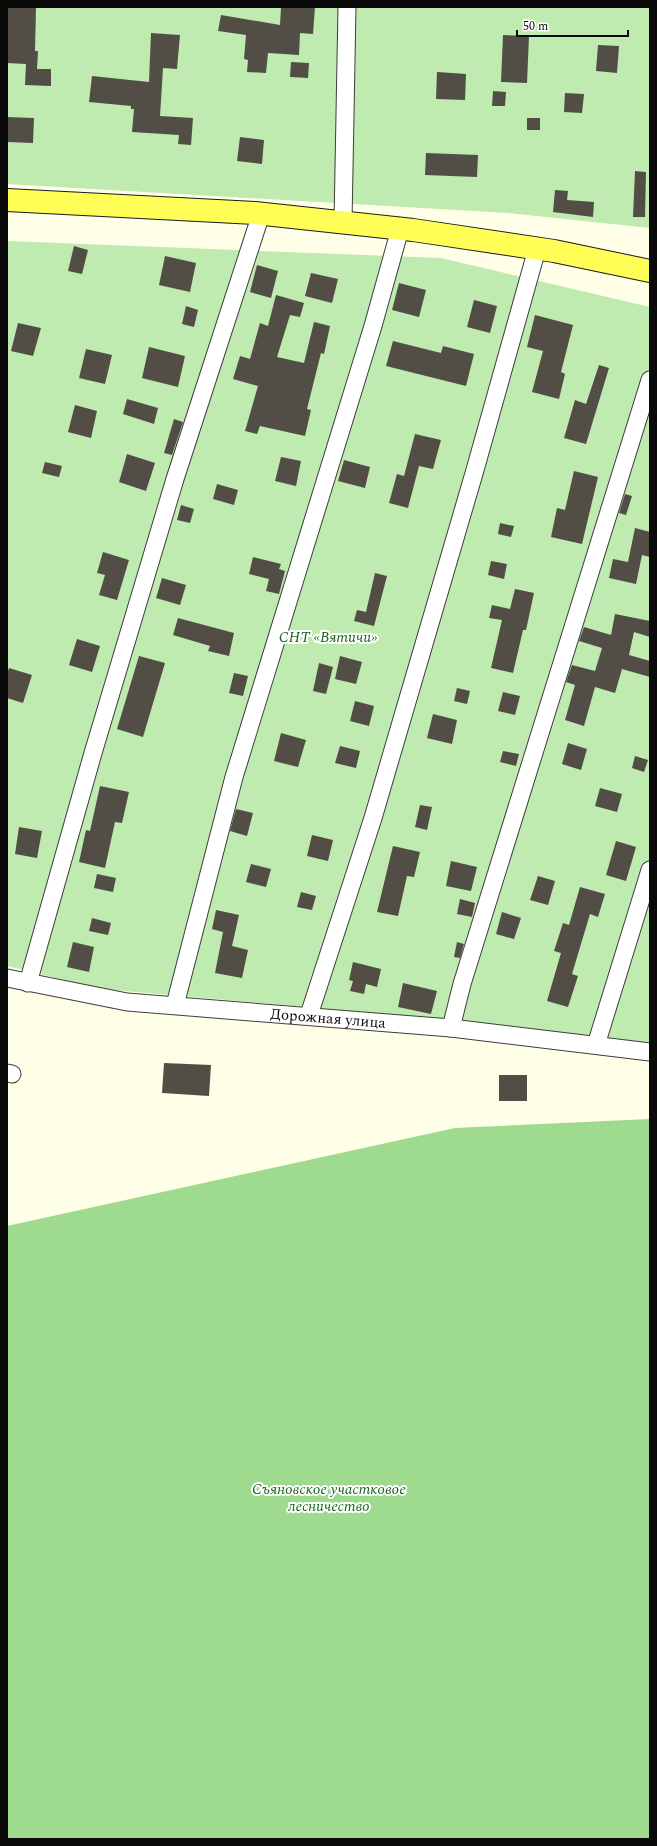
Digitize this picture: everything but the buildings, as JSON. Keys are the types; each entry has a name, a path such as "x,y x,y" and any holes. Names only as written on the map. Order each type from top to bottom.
{"main road":[{"path":"7,200 261,214 343,222 537,249 650,271"}],"street":[{"path":"343,222 347,7"},
{"path":"28,983 95,745 175,479 261,214"},
{"path":"175,1005 234,776 373,326 400,229"},
{"path":"309,1015 375,811 475,470 537,249"},
{"path":"451,1028 462,984 650,380"},
{"path":"596,1045 650,870"},
{"name":"Дорожная улица","path":"7,978 127,1002 309,1015 451,1028 650,1052"}],"green space":[{"path":"7,7 650,7 650,228 508,213 7,184"},
{"name":"СНТ «Вятичи»","path":"7,241 441,258 650,307 650,1044 442,1019 102,989 7,966"},
{"name":"Съяновское участковое лесничество","path":"650,1119 650,1839 7,1839 7,1226 455,1128"}]}
